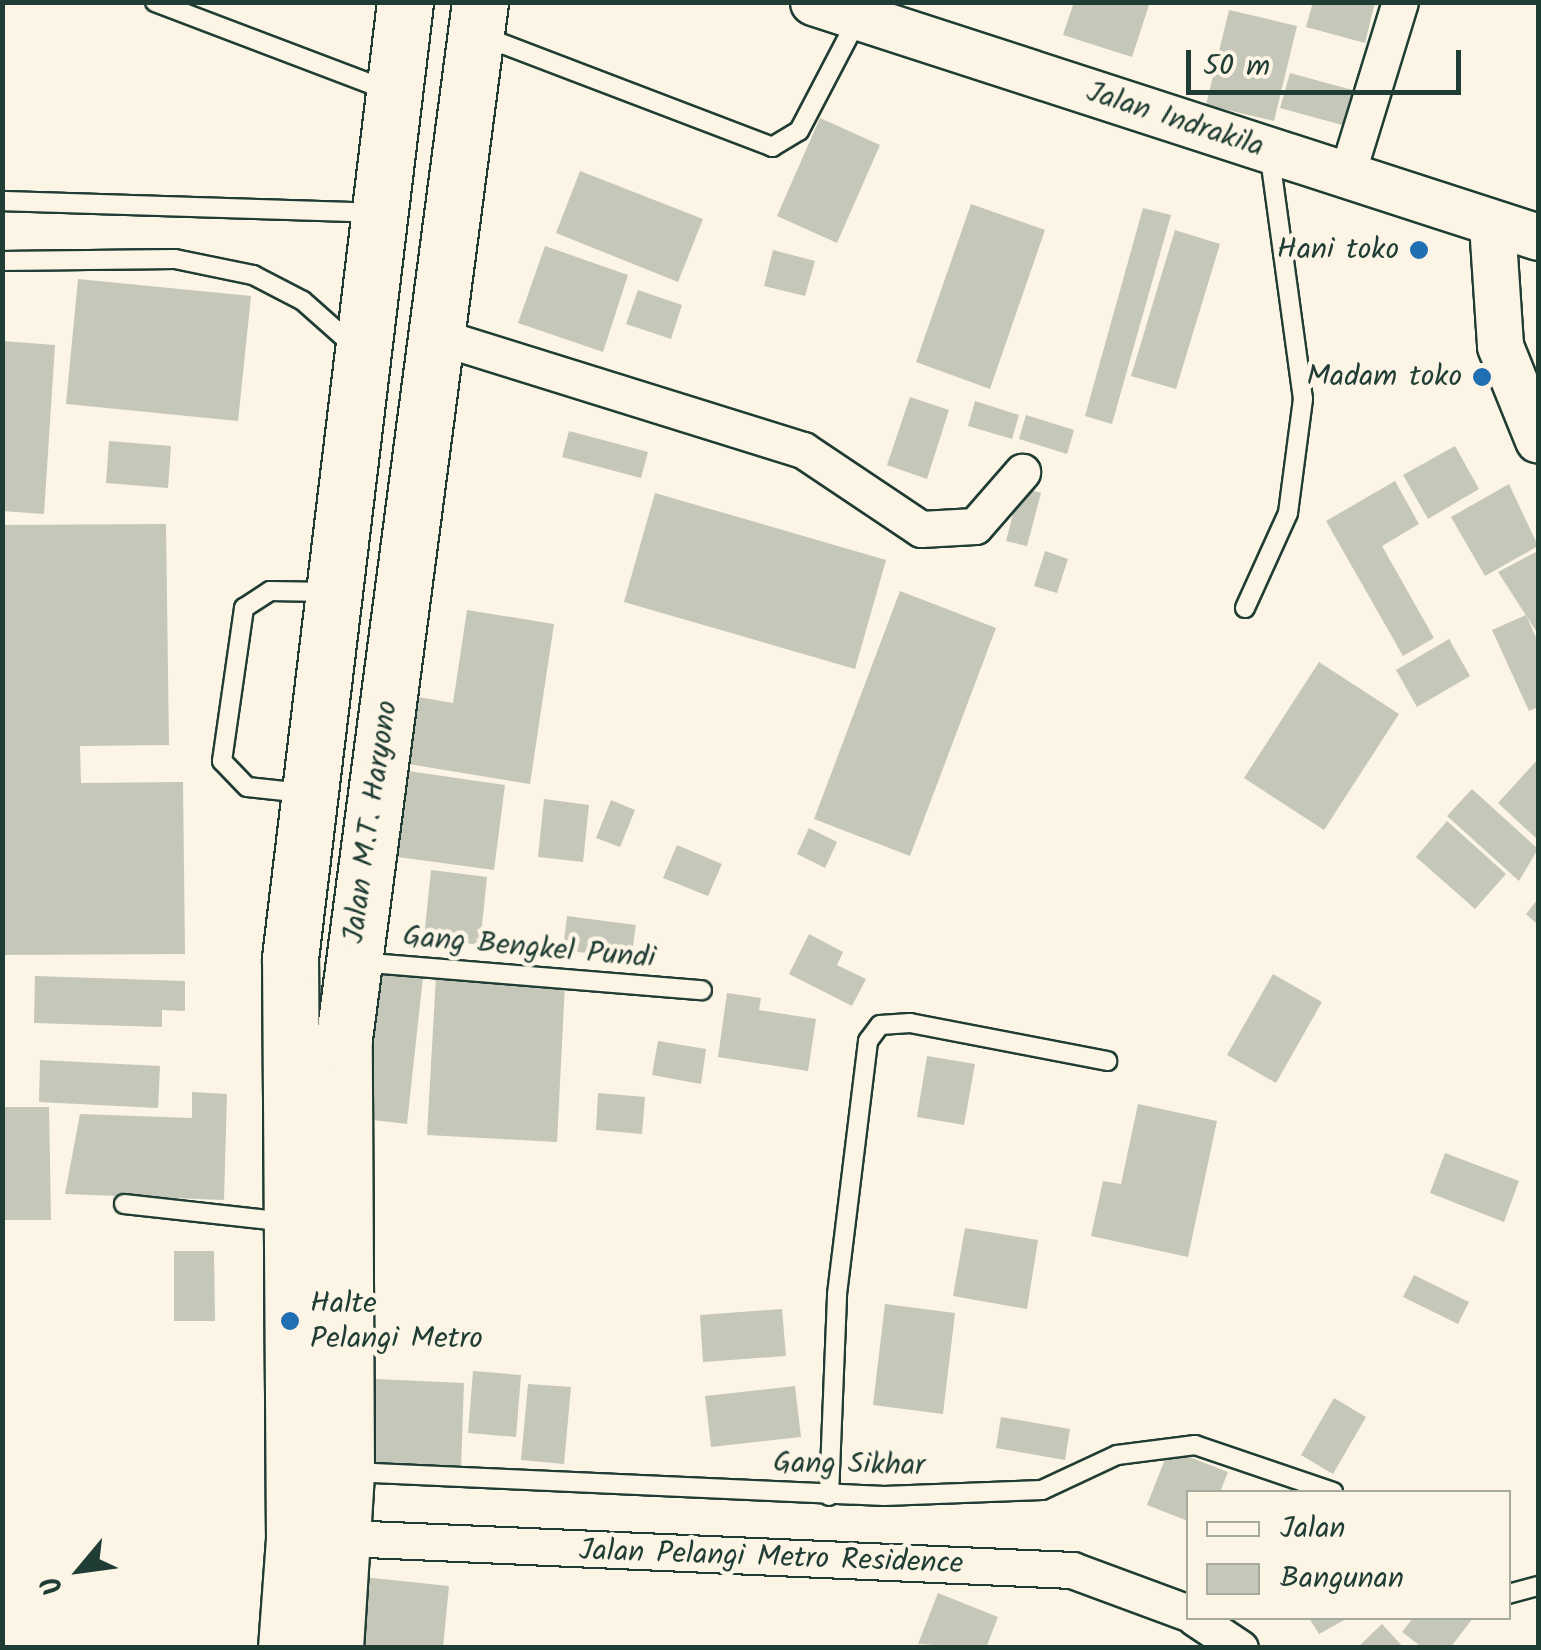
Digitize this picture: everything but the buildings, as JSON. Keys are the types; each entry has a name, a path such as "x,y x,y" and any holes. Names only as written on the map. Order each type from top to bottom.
{"highway":[{"name":"Jalan M.T. Haryono","path":"286,1648 292,1222 290,958 306,793 385,213 400,3"},
{"name":"Jalan M.T. Haryono","path":"335,1648 346,1472 352,962 440,337 478,18"}],"street":[{"name":"Jalan Indrakila","path":"812,2 861,10 1268,151 1538,237"},
{"path":"1347,174 1400,2"},
{"path":"1492,224 1500,346 1538,440"},
{"path":"440,337 803,450 921,528 975,526 1022,472"},
{"name":"Jalan Pelangi Metro Residence","path":"344,1538 1072,1570 1186,1612"},
{"path":"1198,1620 1240,1648"}],"lane":[{"path":"155,2 392,92"},
{"path":"478,18 772,147 800,131 861,10"},
{"path":"1245,608 1288,513 1303,399 1268,151"},
{"path":"2,201 385,213"},
{"path":"2,261 174,258 253,275 303,301 363,354"},
{"path":"306,793 247,788 222,762 244,608 270,591 334,592"},
{"name":"Gang Bengkel Pundi","path":"352,962 702,990"},
{"path":"829,1496 837,1294 868,1041 880,1024 910,1023 1107,1061"},
{"path":"124,1204 292,1222"},
{"name":"Gang Sikhar","path":"346,1472 829,1496 1042,1490 1117,1454 1195,1445 1328,1490"},
{"path":"1511,1593 1538,1586"}],"place":[{"name":"Hani toko","path":"1419,250"},
{"name":"Madam toko","path":"1482,377"},
{"name":"Halte Pelangi Metro","path":"290,1321"}]}
